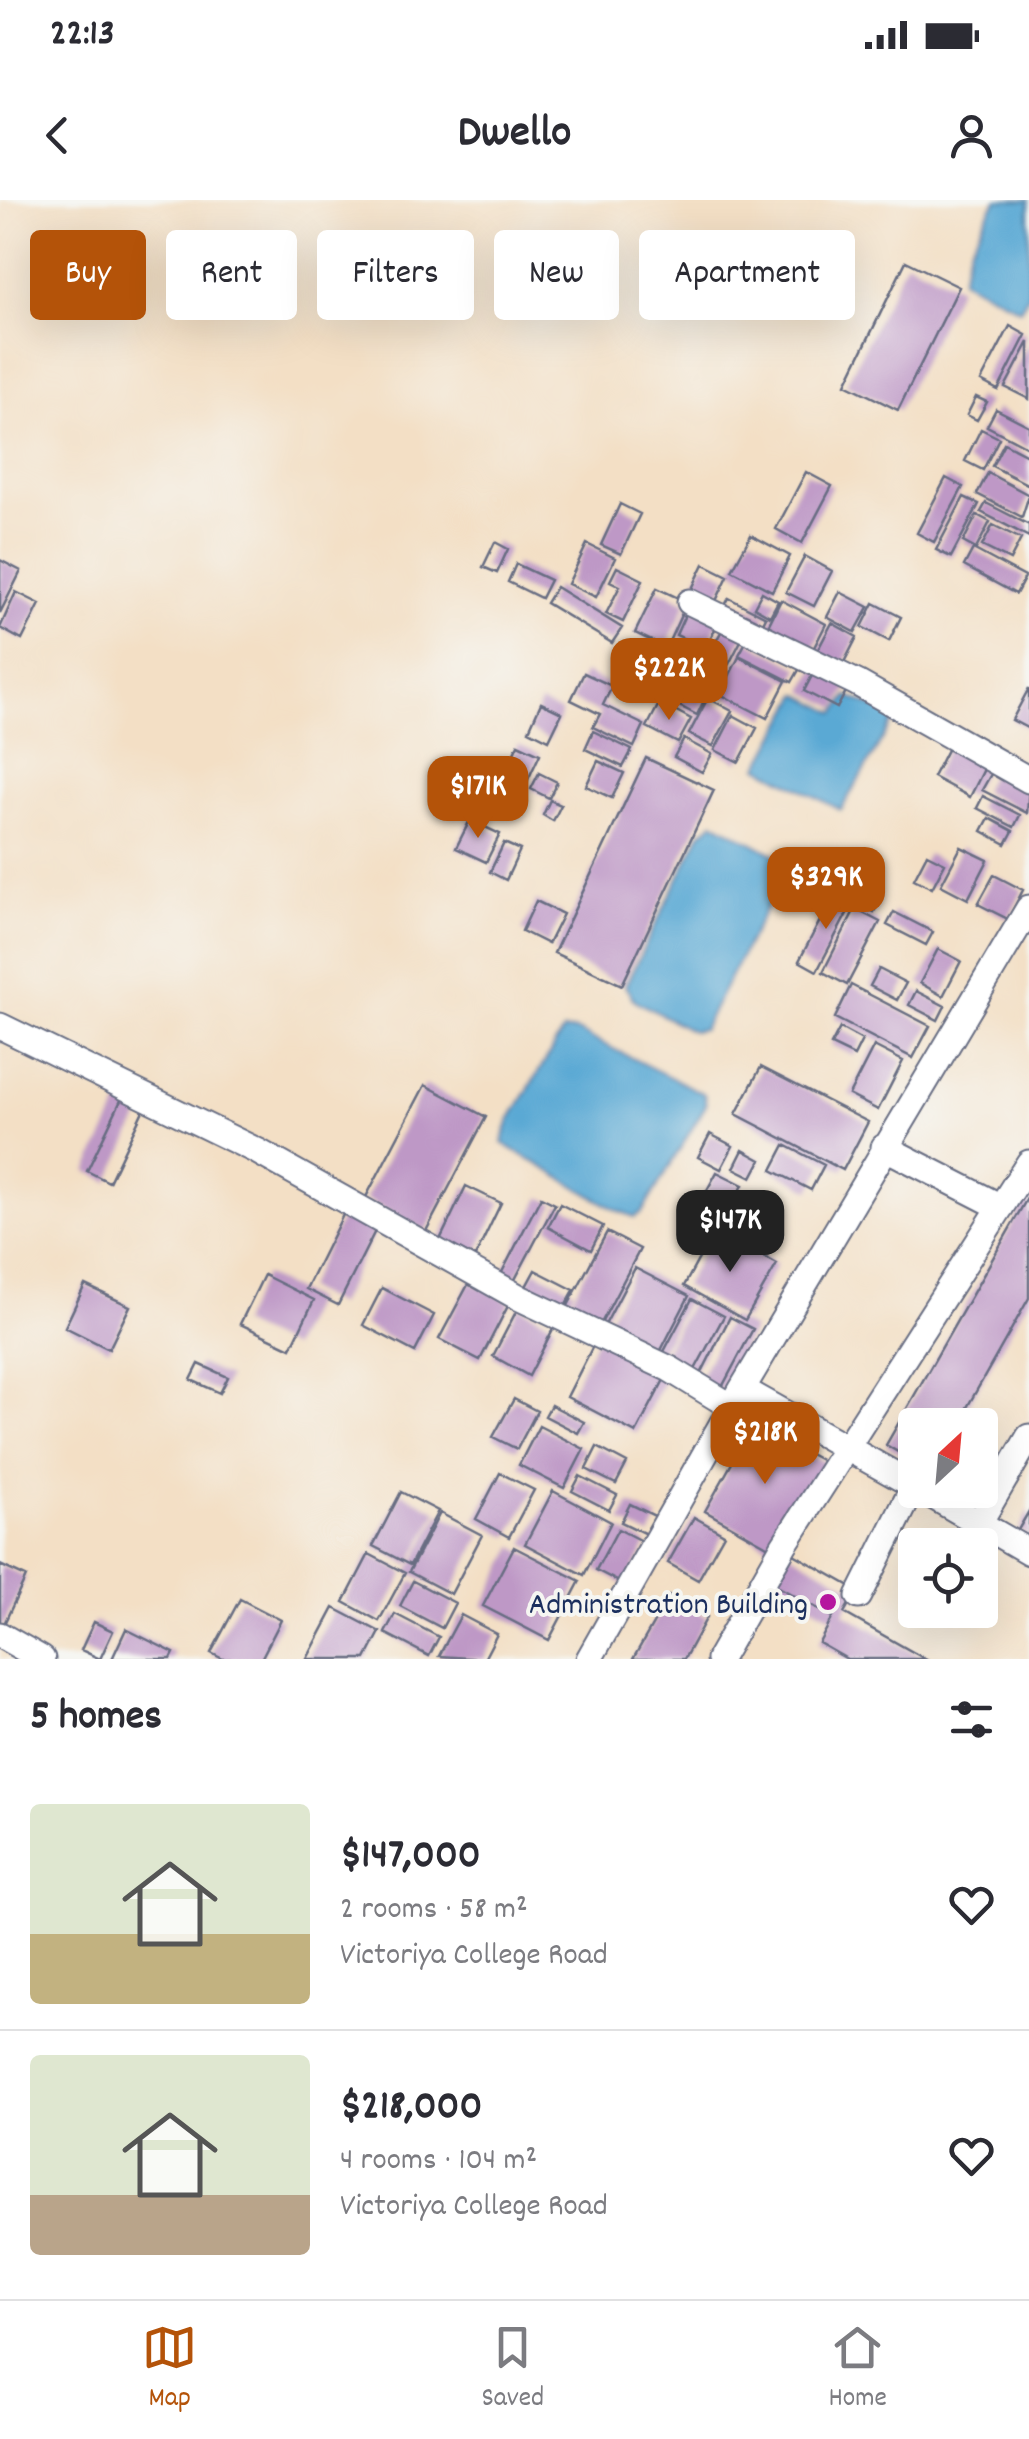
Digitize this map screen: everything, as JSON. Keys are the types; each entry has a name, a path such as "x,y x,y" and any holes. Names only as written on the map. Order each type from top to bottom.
{"street":[{"path":"690,602 857,683 1029,780"},
{"path":"589,1659 884,1147 1029,908"},
{"path":"0,1026 257,1151 520,1298 670,1370 847,1446 898,1476"},
{"path":"884,1147 1001,1207"},
{"path":"719,1659 847,1446 1029,1162"},
{"path":"979,1524 1029,1437"},
{"path":"859,1596 904,1508"},
{"path":"952,1508 1029,1552"},
{"path":"0,1635 42,1659"}],"water":[{"path":"996,200 1029,200 1029,294 1020,309 961,279 970,248"},
{"path":"799,694 836,713 848,696 891,714 893,721 841,810 759,767"},
{"path":"714,822 777,856 784,874 703,1029 692,1031 634,1000 625,986 701,833"},
{"path":"563,1031 577,1031 704,1094 706,1105 643,1211 635,1217 616,1210 502,1143 510,1120"}],"building":[{"path":"906,261 959,287 898,410 846,384"},
{"path":"1010,326 1026,335 998,390 981,381"},
{"path":"1029,342 1029,399 1005,387"},
{"path":"976,397 987,402 977,420 967,415"},
{"path":"996,409 1029,426 1029,448 987,426"},
{"path":"981,429 999,438 983,470 965,461"},
{"path":"1004,443 1029,456 1029,485 992,466"},
{"path":"806,472 832,486 802,543 776,529"},
{"path":"988,473 1029,495 1022,517 977,494"},
{"path":"946,478 963,487 934,542 917,533"},
{"path":"964,497 979,504 951,557 936,550"},
{"path":"986,503 1029,525 1029,537 981,512"},
{"path":"620,504 640,514 621,554 601,545"},
{"path":"977,515 990,522 976,549 963,542"},
{"path":"993,525 1021,539 1010,560 982,546"},
{"path":"751,535 790,556 772,591 732,570"},
{"path":"495,542 508,549 497,573 483,567"},
{"path":"587,544 615,558 596,597 568,584"},
{"path":"973,549 1025,577 1016,594 964,566"},
{"path":"805,556 832,571 814,606 786,592"},
{"path":"0,560 21,571 0,613"},
{"path":"516,564 550,580 541,598 508,582"},
{"path":"704,564 728,576 713,607 689,595"},
{"path":"617,567 643,580 623,622 606,614 620,586 610,581"},
{"path":"556,587 622,628 612,643 546,603"},
{"path":"657,588 687,602 666,648 635,633"},
{"path":"16,592 40,604 22,640 0,628"},
{"path":"762,592 778,601 770,616 754,607"},
{"path":"840,592 869,607 855,632 827,617"},
{"path":"729,598 766,617 757,635 720,615"},
{"path":"781,600 826,624 809,657 764,634"},
{"path":"874,603 901,617 889,641 862,627"},
{"path":"689,606 719,620 706,649 676,635"},
{"path":"726,623 745,633 729,664 709,654"},
{"path":"832,623 857,637 840,670 814,657"},
{"path":"747,640 800,668 792,682 739,655"},
{"path":"691,652 711,662 701,682 681,672"},
{"path":"623,657 643,667 635,682 615,672"},
{"path":"739,657 786,681 767,718 720,694"},
{"path":"715,663 725,669 714,691 703,685"},
{"path":"817,666 850,684 837,708 804,691"},
{"path":"584,673 612,686 603,705 644,725 634,747 593,727 600,714 571,700"},
{"path":"676,678 707,694 697,715 666,699"},
{"path":"1029,688 1029,729 1012,720"},
{"path":"708,698 732,711 713,746 689,734"},
{"path":"660,702 691,719 678,743 647,727"},
{"path":"541,703 562,713 549,740 529,730"},
{"path":"733,715 757,728 739,762 715,750"},
{"path":"593,731 632,750 623,767 585,749"},
{"path":"684,739 712,754 702,772 674,757"},
{"path":"518,744 540,754 524,788 502,778"},
{"path":"949,746 986,765 970,797 933,777"},
{"path":"646,758 714,790 622,985 554,953"},
{"path":"598,761 624,773 612,798 586,786"},
{"path":"995,767 1029,785 1027,813 982,790"},
{"path":"539,773 557,782 549,798 531,789"},
{"path":"983,796 1020,815 1014,827 977,808"},
{"path":"550,800 561,805 553,821 543,815"},
{"path":"989,818 1013,831 1006,844 982,831"},
{"path":"470,820 500,834 486,862 456,848"},
{"path":"504,843 520,850 506,880 490,872"},
{"path":"961,847 988,860 968,899 941,885"},
{"path":"927,854 945,863 932,888 914,879"},
{"path":"994,875 1023,890 1008,919 978,904"},
{"path":"845,881 880,899 874,912 838,893"},
{"path":"834,894 852,904 817,971 799,961"},
{"path":"536,901 563,914 548,944 522,931"},
{"path":"855,909 880,922 847,985 823,972"},
{"path":"894,912 933,932 926,945 887,925"},
{"path":"938,949 961,961 943,996 920,983"},
{"path":"879,969 906,983 897,1000 870,986"},
{"path":"851,985 930,1026 913,1058 835,1018"},
{"path":"916,991 945,1006 938,1020 909,1005"},
{"path":"840,1028 862,1040 854,1056 831,1045"},
{"path":"874,1046 903,1061 878,1110 849,1095"},
{"path":"761,1067 868,1122 843,1170 736,1114"},
{"path":"425,1085 486,1117 426,1231 365,1199"},
{"path":"125,1092 147,1102 109,1182 87,1171"},
{"path":"710,1134 733,1146 721,1169 698,1157"},
{"path":"785,1145 824,1165 811,1190 772,1170"},
{"path":"743,1150 761,1160 752,1177 734,1168"},
{"path":"717,1172 743,1185 727,1217 700,1203"},
{"path":"466,1186 501,1203 475,1257 440,1240"},
{"path":"1029,1195 1029,1298 967,1408 907,1408"},
{"path":"541,1197 555,1204 512,1285 499,1278"},
{"path":"560,1204 603,1226 591,1250 548,1227"},
{"path":"346,1209 378,1225 338,1305 306,1289"},
{"path":"715,1229 777,1264 745,1320 684,1286"},
{"path":"607,1232 640,1249 596,1333 563,1315"},
{"path":"635,1268 689,1296 659,1354 605,1325"},
{"path":"535,1270 574,1290 561,1314 522,1294"},
{"path":"264,1275 314,1300 291,1348 240,1324"},
{"path":"470,1281 510,1302 480,1360 439,1339"},
{"path":"85,1285 130,1306 109,1349 65,1327"},
{"path":"382,1288 434,1315 415,1352 363,1325"},
{"path":"692,1299 724,1316 692,1375 660,1359"},
{"path":"519,1306 555,1325 529,1376 493,1356"},
{"path":"730,1317 753,1329 720,1391 698,1380"},
{"path":"597,1338 667,1374 636,1433 567,1397"},
{"path":"199,1364 228,1377 220,1393 191,1380"},
{"path":"514,1399 537,1411 517,1449 493,1437"},
{"path":"551,1405 584,1422 578,1433 545,1416"},
{"path":"754,1424 826,1463 776,1551 705,1511"},
{"path":"898,1424 898,1452 886,1445"},
{"path":"539,1426 584,1449 564,1488 519,1465"},
{"path":"597,1447 627,1463 616,1484 586,1469"},
{"path":"500,1473 534,1490 509,1537 476,1519"},
{"path":"580,1476 617,1495 609,1510 572,1491"},
{"path":"553,1491 611,1522 584,1575 525,1544"},
{"path":"401,1492 438,1511 410,1565 373,1546"},
{"path":"630,1504 659,1518 650,1536 621,1522"},
{"path":"1029,1511 1029,1536 1018,1530"},
{"path":"440,1513 482,1535 451,1594 409,1572"},
{"path":"694,1517 724,1534 698,1580 668,1563"},
{"path":"618,1529 647,1544 625,1585 596,1570"},
{"path":"514,1547 580,1581 549,1640 483,1606"},
{"name":"Administration Building","path":"785,1549 857,1590 844,1613 925,1659 847,1659 819,1643 833,1617 768,1581"},
{"path":"369,1554 405,1573 379,1621 344,1602"},
{"path":"0,1565 26,1577 3,1626 0,1625"},
{"path":"413,1581 455,1603 442,1628 400,1606"},
{"path":"669,1596 707,1617 684,1659 633,1659"},
{"path":"240,1599 281,1620 261,1659 223,1659 211,1653"},
{"path":"334,1608 380,1632 366,1659 307,1659"},
{"path":"395,1614 439,1637 429,1656 385,1633"},
{"path":"461,1615 497,1634 484,1659 439,1656"},
{"path":"94,1622 113,1631 100,1659 81,1650"},
{"path":"126,1629 174,1653 171,1659 112,1659"}],"place":[{"name":"Administration Building","path":"828,1602"}]}
